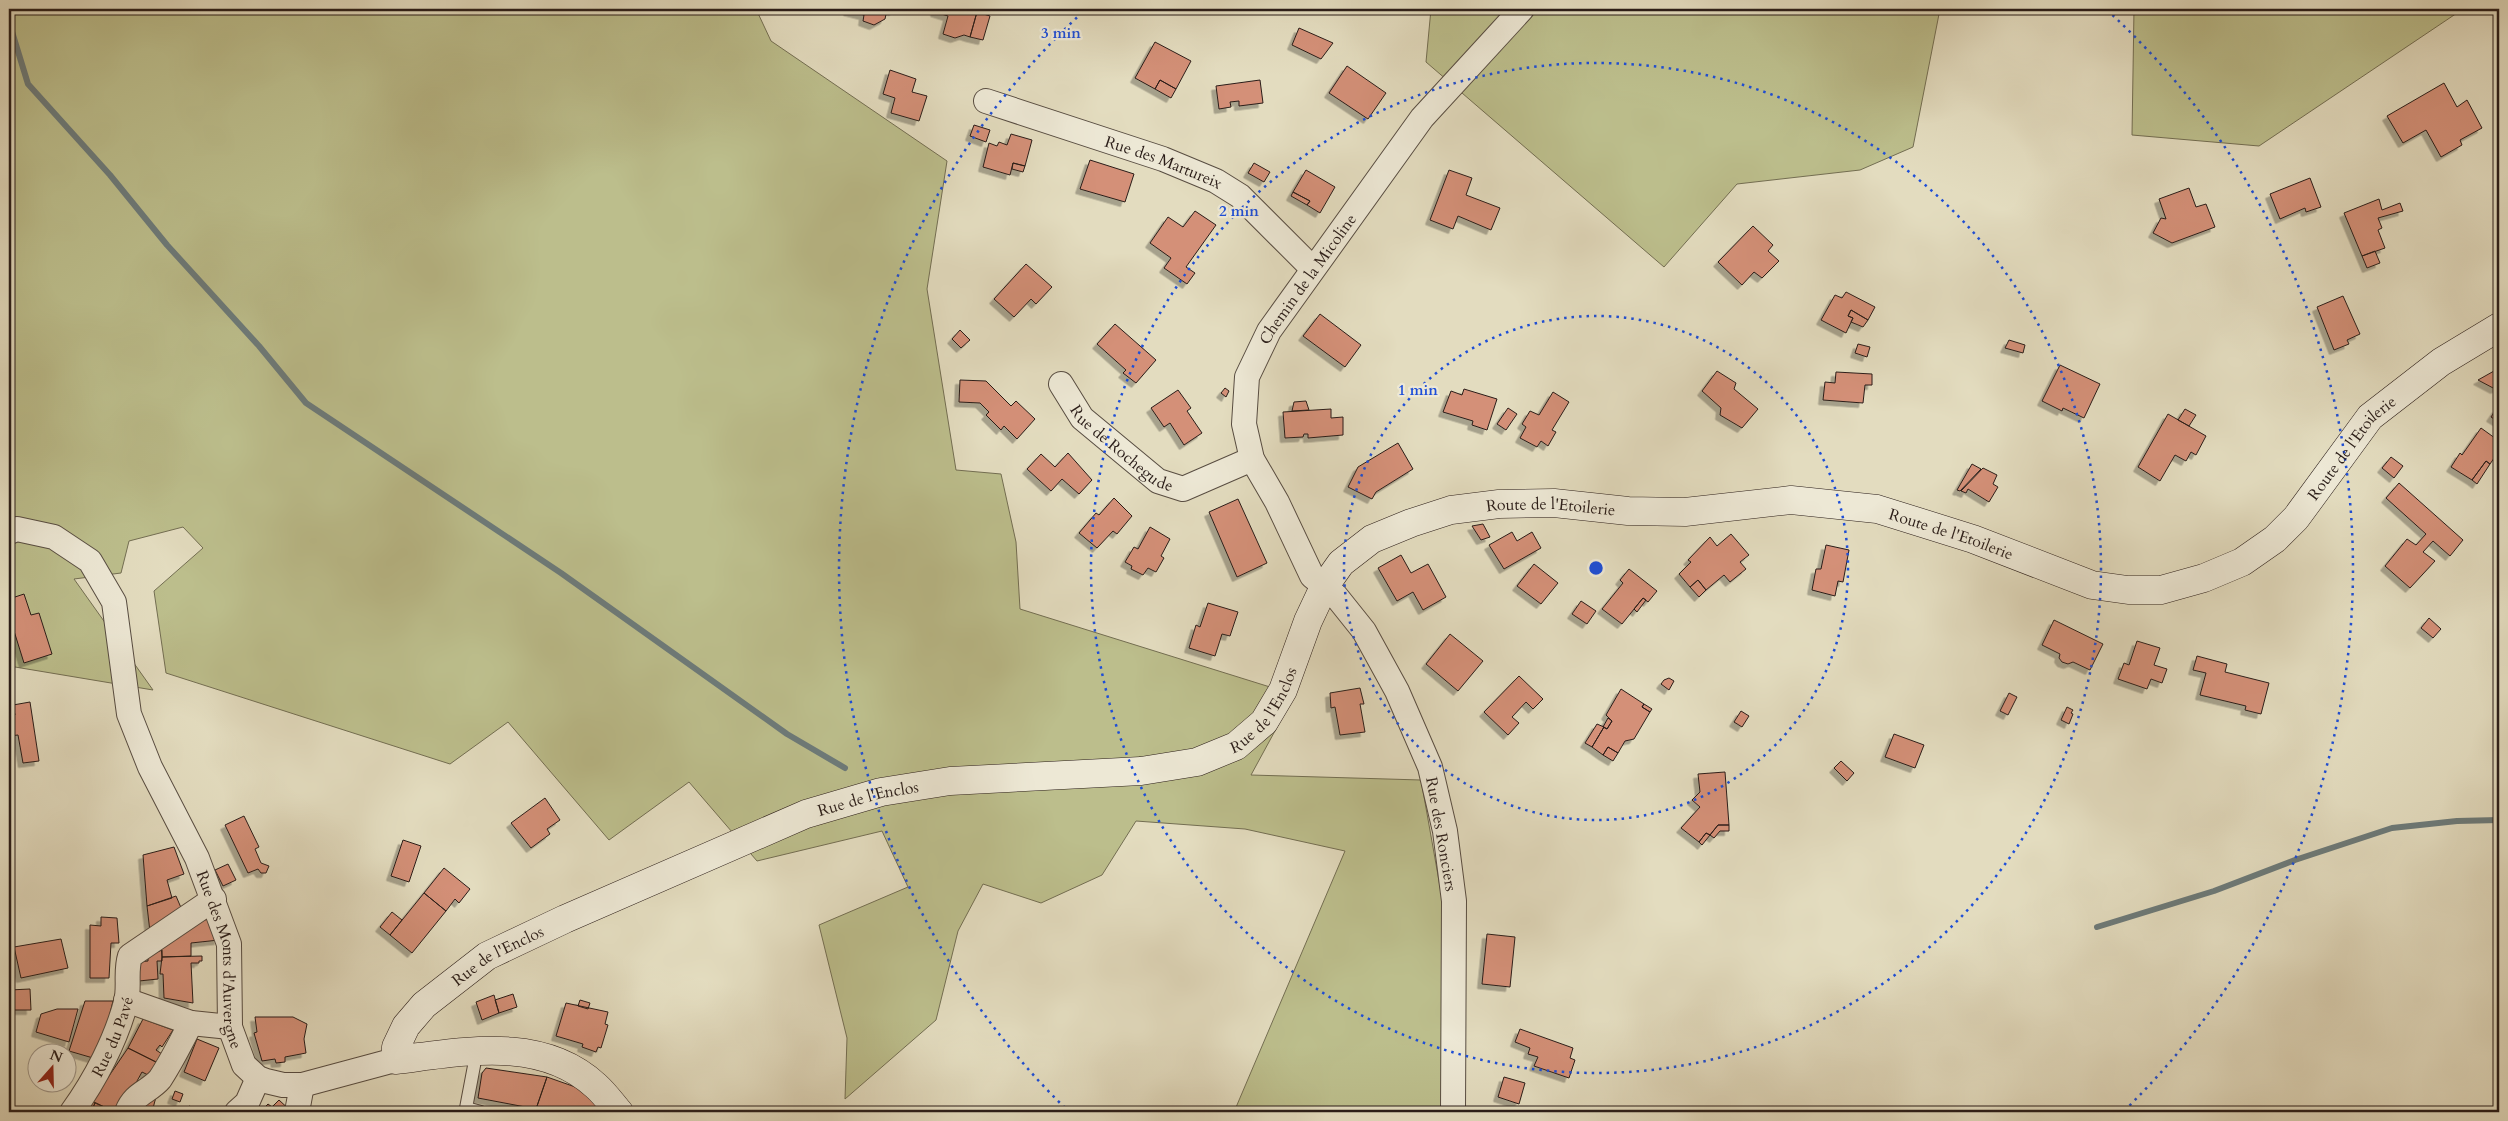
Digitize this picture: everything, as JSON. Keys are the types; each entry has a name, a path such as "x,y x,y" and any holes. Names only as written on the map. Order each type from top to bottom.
{"street":[{"name":"Chemin de la Micoline","path":"1324,587 1312,576 1277,502 1252,459 1244,424 1247,377 1269,331 1312,268 1422,118 1522,9"},
{"name":"Rue des Martureix","path":"986,101 1163,159 1216,181 1240,196 1312,268"},
{"name":"Route de l'Etoilerie","path":"1324,587 1341,563 1372,539 1451,510 1500,504 1554,503 1628,511 1685,512 1791,500 1877,509 1973,539 2092,585 2128,590 2161,590 2204,578 2242,562 2275,539 2296,518 2370,417 2441,362 2499,327"},
{"name":"Rue de Rochegude","path":"1061,384 1082,418 1158,481 1183,489 1252,459"},
{"name":"Rue des Monts d'Auvergne","path":"9,532 17,528 54,537 90,561 114,602 129,714 150,767 197,858 214,899 229,944 230,1027 244,1066 258,1078"},
{"name":"Rue de l'Enclos","path":"395,1060 396,1047 406,1026 424,1005 487,956 583,910 806,814 881,792 930,784 950,781 1141,771 1197,762 1236,746 1264,722 1283,690 1308,621 1324,587"},
{"name":"Rue des Ronciers","path":"1324,587 1336,596 1364,631 1397,691 1430,767 1445,832 1454,901 1453,1112"},
{"path":"126,1000 126,969 130,956 214,899"},
{"name":"Rue du Pavé","path":"72,1112 107,1052 126,1000 191,1023 230,1027"},
{"path":"127,1112 139,1094 158,1081 172,1060 191,1023"},
{"path":"237,1112 247,1103 258,1078 283,1085 302,1085 395,1060 477,1050 506,1050 548,1058 571,1068 596,1086 619,1112"},
{"path":"297,1112 302,1085"}],"lane":[{"path":"477,1050 466,1108 481,1112"}],"green space":[{"path":"9,9 756,9 771,41 947,161 927,289 956,470 1001,474 1016,542 1020,609 1294,696 1251,775 1421,780 1444,909 1448,1112 1234,1112 1345,851 1245,829 1136,821 1102,875 1041,903 983,884 958,931 936,1020 845,1099 847,1038 819,925 908,887 882,831 757,861 689,782 609,840 508,722 450,764 166,673 154,591 203,548 183,527 129,541 121,573 74,579 153,690 9,666"},
{"path":"1431,9 1940,9 1913,147 1860,170 1737,184 1664,267 1426,62"},
{"path":"2134,9 2463,9 2259,146 2132,135"}],"building":[{"path":"849,9 894,9 894,11 887,10 885,19 874,25 863,21 864,15 848,11"},
{"path":"936,9 983,9 982,14 977,12 970,37 964,35 955,38 943,34 948,16 935,12"},
{"path":"977,12 990,16 983,40 970,37"},
{"path":"1299,28 1333,43 1321,59 1292,45"},
{"path":"1155,42 1191,61 1176,89 1160,80 1155,89 1135,78"},
{"path":"1347,66 1386,93 1368,119 1329,93"},
{"path":"890,70 916,79 912,92 927,96 919,121 891,113 895,98 883,94"},
{"path":"1160,80 1176,89 1171,98 1155,89"},
{"path":"1260,80 1263,103 1239,106 1239,101 1230,102 1231,107 1219,109 1216,86"},
{"path":"2444,83 2457,107 2467,100 2482,128 2460,140 2462,145 2441,157 2426,130 2403,143 2387,116"},
{"path":"974,125 990,130 986,142 970,136"},
{"path":"1011,134 1032,140 1025,166 1013,163 1010,175 983,167 989,143 997,146 999,142 1007,145"},
{"path":"1090,160 1134,174 1125,202 1080,189"},
{"path":"1013,163 1025,166 1023,172 1012,169"},
{"path":"1254,163 1270,172 1264,182 1248,173"},
{"path":"1306,170 1335,187 1320,213 1307,205 1310,201 1293,192"},
{"path":"1449,170 1472,178 1466,195 1500,208 1491,230 1458,216 1453,229 1430,220"},
{"path":"2310,178 2321,207 2306,212 2305,208 2280,219 2270,194"},
{"path":"2189,188 2196,207 2206,204 2215,227 2172,243 2153,233 2161,218 2166,219 2159,199"},
{"path":"1293,192 1310,201 1307,205 1291,196"},
{"path":"2379,199 2382,210 2400,203 2403,211 2378,218 2382,228 2378,230 2385,248 2362,256 2344,213"},
{"path":"1195,211 1216,225 1186,267 1195,273 1187,284 1164,268 1171,258 1150,243 1168,217 1183,227"},
{"path":"1753,226 1773,245 1768,251 1779,261 1762,278 1754,272 1742,285 1718,262"},
{"path":"2375,251 2380,263 2367,268 2362,256"},
{"path":"1026,264 1052,287 1036,304 1031,299 1014,317 994,299"},
{"path":"1846,292 1875,307 1868,320 1851,310 1848,316 1853,318 1846,333 1821,320 1835,295 1842,298"},
{"path":"2343,296 2360,334 2347,340 2349,344 2334,350 2317,307"},
{"path":"1851,310 1868,320 1863,327 1851,322 1853,318 1848,316"},
{"path":"1320,314 1361,345 1345,367 1303,336"},
{"path":"1115,324 1156,360 1136,383 1123,373 1126,370 1097,344"},
{"path":"960,330 970,340 961,348 952,339"},
{"path":"2009,340 2025,345 2023,353 2005,348"},
{"path":"1858,344 1870,347 1867,357 1855,353"},
{"path":"2060,365 2100,384 2084,418 2063,408 2062,411 2042,401"},
{"path":"1717,371 1736,383 1734,389 1758,409 1742,428 1720,415 1721,408 1702,391"},
{"path":"2494,371 2499,374 2499,387 2495,389 2478,380"},
{"path":"1836,372 1872,374 1872,385 1865,385 1863,403 1823,400 1825,382 1835,383"},
{"path":"960,380 986,381 1011,406 1016,401 1035,419 1017,439 1004,426 1001,430 986,415 989,412 980,403 959,402"},
{"path":"1225,388 1229,391 1226,397 1221,393"},
{"path":"1464,389 1497,399 1487,430 1472,425 1473,421 1443,412 1451,391 1462,395"},
{"path":"1178,390 1191,408 1187,411 1202,433 1184,445 1170,423 1164,427 1151,408"},
{"path":"1553,392 1569,402 1552,430 1556,432 1548,446 1541,441 1537,447 1520,438 1526,427 1522,424 1530,411 1539,415"},
{"path":"1306,401 1309,410 1292,411 1294,402"},
{"path":"1508,408 1517,414 1506,430 1497,424"},
{"path":"2497,408 2499,409 2499,422 2491,417"},
{"path":"1331,409 1331,418 1343,417 1343,435 1308,438 1308,434 1304,434 1303,437 1285,438 1283,412"},
{"path":"2185,409 2196,415 2189,426 2178,420"},
{"path":"2168,414 2206,436 2196,455 2191,452 2186,461 2175,455 2160,481 2138,467"},
{"path":"2481,428 2499,441 2499,451 2490,464 2486,461 2472,480 2451,467"},
{"path":"1398,443 1413,469 1376,492 1372,499 1348,487 1358,467"},
{"path":"1068,453 1092,480 1079,494 1062,479 1051,491 1027,469 1041,454 1055,467"},
{"path":"2391,457 2403,466 2394,478 2382,468"},
{"path":"2486,461 2490,464 2477,484 2472,480"},
{"path":"1972,464 1981,469 1960,491 1957,490"},
{"path":"1983,468 1997,475 1993,484 1998,487 1989,502 1968,489 1966,493 1961,491"},
{"path":"2399,483 2463,540 2450,556 2433,541 2423,552 2435,561 2410,588 2385,566 2407,539 2416,545 2426,534 2386,498"},
{"path":"1114,498 1132,516 1117,534 1113,531 1097,548 1079,533 1096,513 1099,515"},
{"path":"1238,499 1267,563 1237,577 1209,512"},
{"path":"1483,524 1490,537 1481,540 1472,526"},
{"path":"1150,527 1170,539 1161,556 1164,558 1156,572 1148,568 1143,575 1131,569 1132,566 1125,562 1134,547 1138,549"},
{"path":"1512,532 1517,541 1532,532 1541,548 1504,569 1489,545"},
{"path":"1731,534 1749,555 1740,562 1746,569 1730,582 1724,575 1706,590 1698,580 1690,587 1679,574 1691,562 1688,560 1710,537 1717,546"},
{"path":"1826,545 1849,550 1843,582 1838,581 1835,596 1812,590 1816,569 1821,569"},
{"path":"1401,555 1411,573 1428,564 1446,597 1423,610 1413,592 1397,601 1378,568"},
{"path":"1534,564 1558,583 1541,604 1517,586"},
{"path":"1629,569 1657,591 1648,602 1643,598 1622,624 1602,609 1623,583 1620,580"},
{"path":"1698,580 1706,590 1699,597 1690,587"},
{"path":"24,594 31,615 39,613 52,654 24,663 9,615 9,599"},
{"path":"1643,598 1646,600 1637,612 1634,609"},
{"path":"1581,601 1596,611 1587,624 1572,614"},
{"path":"1208,603 1238,612 1230,636 1222,634 1215,656 1189,648 1196,625 1200,627"},
{"path":"2429,618 2441,629 2433,638 2421,628"},
{"path":"2054,620 2103,644 2090,670 2073,662 2068,664 2062,662 2059,658 2060,654 2042,645"},
{"path":"1450,634 1483,661 1458,691 1426,664"},
{"path":"2137,641 2160,648 2154,665 2167,669 2162,683 2151,679 2147,689 2118,679 2124,663 2129,665"},
{"path":"2197,656 2227,664 2225,672 2269,683 2261,714 2245,710 2246,706 2200,695 2206,673 2193,670"},
{"path":"1519,676 1543,699 1533,709 1526,702 1512,717 1519,723 1508,735 1484,712"},
{"path":"1669,678 1674,681 1669,690 1661,684"},
{"path":"1360,688 1364,704 1360,704 1365,732 1340,735 1335,707 1331,708 1330,693"},
{"path":"1621,689 1644,704 1642,707 1650,712 1634,739 1625,741 1618,753 1608,747 1603,755 1592,747 1604,727 1607,729 1612,721 1606,715"},
{"path":"2009,693 2017,697 2008,715 2000,711"},
{"path":"30,702 39,761 23,763 18,735 9,736 9,716 15,715 13,705"},
{"path":"1644,704 1652,709 1650,712 1642,707"},
{"path":"2067,707 2073,710 2069,724 2061,720"},
{"path":"1741,711 1749,716 1742,727 1734,722"},
{"path":"1608,718 1612,721 1607,729 1603,727"},
{"path":"1597,724 1604,727 1592,747 1585,743"},
{"path":"1894,734 1924,745 1915,768 1885,757"},
{"path":"1608,747 1618,753 1613,761 1603,755"},
{"path":"1841,761 1854,773 1847,781 1834,768"},
{"path":"1725,772 1729,825 1718,825 1710,835 1706,833 1699,842 1681,828 1700,807 1692,800 1700,792 1698,774"},
{"path":"545,798 560,820 547,829 550,834 531,848 511,823"},
{"path":"244,816 259,847 255,849 261,863 269,866 266,873 261,873 258,869 248,873 225,825"},
{"path":"1718,825 1729,825 1729,831 1720,831 1714,838 1710,835"},
{"path":"1706,833 1710,835 1702,845 1699,842"},
{"path":"403,840 421,846 409,882 391,876"},
{"path":"174,847 184,874 167,880 172,898 147,906 143,855"},
{"path":"228,864 236,880 223,886 215,870"},
{"path":"444,868 470,889 459,903 455,899 446,911 424,893"},
{"path":"424,893 446,911 412,953 390,935"},
{"path":"176,896 182,910 150,932 147,906"},
{"path":"392,912 402,920 390,935 380,927"},
{"path":"101,917 117,918 119,943 111,943 109,978 90,978 90,925 101,926"},
{"path":"212,917 219,940 191,943 191,956 162,957 161,942 186,928"},
{"path":"1487,934 1515,937 1510,987 1482,984"},
{"path":"61,939 68,968 21,978 14,947"},
{"path":"162,950 162,961 157,961 158,979 139,981 138,962 148,961 148,956"},
{"path":"202,956 202,961 199,961 199,963 191,963 193,1003 164,998 163,974 160,974 162,957"},
{"path":"30,989 31,1010 10,1010 9,990"},
{"path":"513,994 517,1007 499,1013 495,1000"},
{"path":"494,995 499,1013 482,1020 476,1002"},
{"path":"580,1000 590,1003 588,1009 578,1006"},
{"path":"85,1001 113,1001 106,1030 93,1058 78,1054 78,1044 71,1044"},
{"path":"566,1003 608,1012 605,1024 608,1025 601,1048 598,1047 596,1052 582,1047 583,1044 556,1036"},
{"path":"57,1009 78,1009 69,1042 36,1032 41,1014"},
{"path":"255,1017 293,1017 307,1024 304,1039 306,1053 285,1057 285,1062 276,1063 275,1059 262,1061 254,1033 257,1032"},
{"path":"143,1019 173,1030 162,1047 160,1045 156,1050 165,1056 160,1064 128,1048"},
{"path":"1520,1029 1573,1048 1570,1058 1575,1060 1569,1078 1534,1066 1538,1057 1528,1054 1530,1048 1515,1042"},
{"path":"197,1039 219,1048 205,1081 184,1072"},
{"path":"128,1048 160,1064 152,1077 142,1072 120,1112 115,1112 92,1101"},
{"path":"486,1068 547,1077 536,1109 478,1098 482,1073"},
{"path":"547,1077 581,1089 596,1105 592,1112 552,1112 536,1109"},
{"path":"1504,1077 1525,1083 1519,1104 1498,1097"},
{"path":"175,1091 183,1094 180,1102 172,1099"},
{"path":"156,1097 152,1112 132,1112"},
{"path":"279,1100 292,1112 260,1112 268,1104 272,1107"},
{"path":"92,1101 95,1103 91,1112 86,1112"},
{"path":"95,1103 115,1112 91,1112"},
{"path":"189,1106 208,1112 187,1112"},
{"path":"369,1107 399,1109 398,1112 369,1112"},
{"path":"431,1109 444,1112 430,1112"}],"waterway":[{"path":"9,22 28,84 110,175 167,245 259,346 306,403 561,573 787,734 845,768"},
{"path":"2097,927 2214,891 2295,860 2392,828 2457,821 2499,820"}]}
